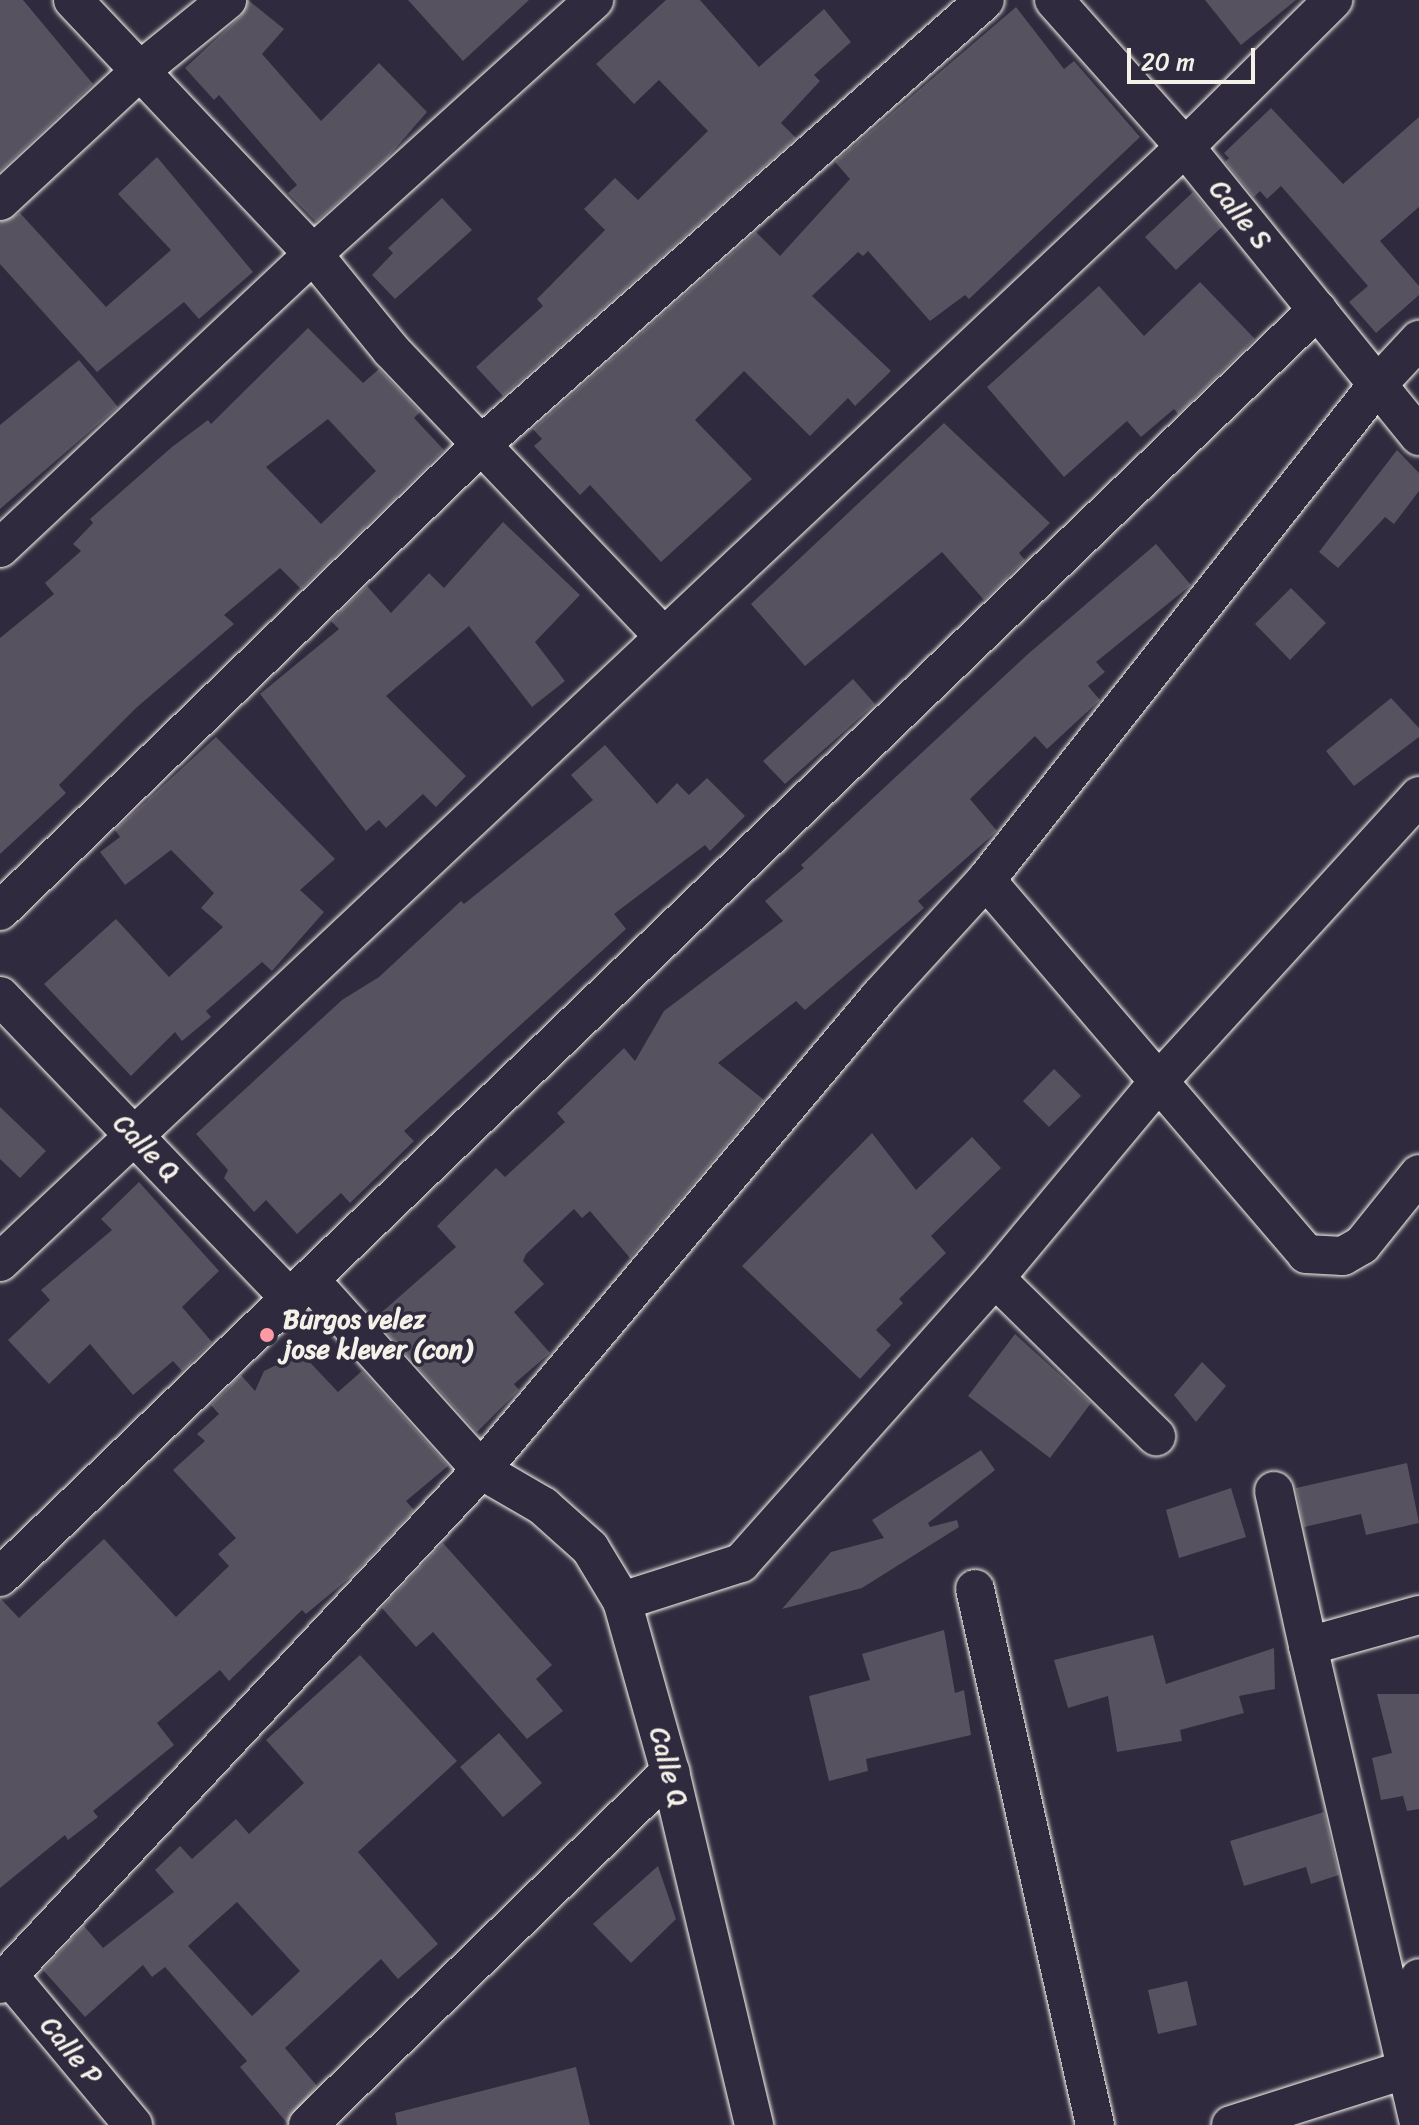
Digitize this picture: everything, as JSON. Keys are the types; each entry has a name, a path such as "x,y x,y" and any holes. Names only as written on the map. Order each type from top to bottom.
{"street":[{"path":"73,0 313,254 391,350 662,635"},
{"path":"0,201 141,70 227,0"},
{"path":"0,548 313,254 594,0"},
{"path":"0,911 481,445 985,0"},
{"name":"Calle S","path":"1054,0 1185,147 1419,436"},
{"path":"0,1262 662,635 1185,147 1333,0"},
{"path":"0,1577 1317,310"},
{"path":"4,1980 481,1470 880,996 986,880 1377,385 1419,340"},
{"path":"622,1601 741,1563 995,1278 1159,1081 1419,796"},
{"path":"986,880 1306,1254 1343,1256 1362,1245 1419,1174"},
{"name":"Calle Q","path":"0,996 135,1137 301,1290 481,1470 543,1506 590,1548 622,1601 670,1772 754,2125"},
{"path":"995,1278 1156,1436"},
{"path":"1274,1491 1404,2070 1419,2123"},
{"path":"975,1589 1095,2125"},
{"path":"1308,1646 1419,1615"},
{"path":"308,2125 670,1772"},
{"path":"1404,2070 1419,1978"},
{"name":"Calle P","path":"4,1980 133,2125"},
{"path":"1231,2125 1404,2070"}],"building":[{"path":"0,0 23,0 93,84 0,171"},
{"path":"248,0 284,29 262,54 321,121 379,63 427,112 387,158 316,222 288,193 297,185 219,95 214,100 185,68 241,16"},
{"path":"408,0 529,0 463,61"},
{"path":"666,0 700,0 759,67 824,9 851,42 814,75 820,81 781,123 796,138 503,396 476,367 543,306 537,299 605,230 584,209 615,178 638,200 708,131 659,80 634,104 596,64"},
{"path":"1205,0 1296,0 1241,45"},
{"path":"1016,7 1064,69 1074,61 1140,137 969,299 965,295 930,321 868,251 863,256 858,252 812,296 891,371 855,406 848,398 810,436 744,371 695,420 752,479 661,562 590,485 580,495 534,446 542,439 533,429 756,232 780,256 850,179 835,162"},
{"path":"1271,108 1343,184 1419,117 1419,207 1380,241 1419,286 1419,295 1376,333 1349,302 1368,286 1281,186 1267,199 1260,191 1254,197 1225,162 1229,158 1224,153"},
{"path":"157,157 253,272 199,319 184,302 97,372 0,264 0,222 20,213 106,307 171,250 118,194"},
{"path":"1193,192 1222,227 1176,270 1145,237"},
{"path":"442,198 472,230 395,299 372,275 393,253 388,248"},
{"path":"1200,282 1255,339 1178,414 1174,409 1141,437 1127,421 1064,477 987,387 1099,286 1144,336"},
{"path":"308,328 363,383 379,369 420,412 414,418 444,450 301,589 280,568 224,615 234,624 136,708 59,785 66,793 0,854 0,638 54,594 45,583 81,551 73,544 93,523 90,519 172,447 208,420 211,424","holes":["328,419 376,471 321,524 266,467"]},
{"path":"79,360 118,407 0,509 0,425"},
{"path":"944,423 1050,523 1019,553 1025,560 984,600 942,552 805,666 751,604"},
{"path":"1397,450 1419,473 1419,491 1394,524 1385,517 1338,568 1319,552"},
{"path":"503,522 580,595 535,642 565,681 532,707 469,626 386,696 466,776 436,807 423,794 386,828 379,820 366,831 260,694 339,629 331,621 367,586 391,613 429,573 444,588"},
{"path":"1156,544 1191,585 1096,662 1105,672 1088,686 1100,700 1047,749 1035,736 970,799 997,831 918,901 924,908 805,1010 796,1001 718,1063 764,1100 630,1258 590,1211 582,1218 574,1209 526,1254 523,1261 544,1284 514,1312 550,1353 514,1384 519,1390 477,1432 374,1319 456,1247 437,1226 496,1168 505,1177 565,1122 557,1113 624,1048 635,1061 664,1011 783,921 765,901 804,868 801,865 1028,654"},
{"path":"1291,588 1326,623 1290,660 1255,624"},
{"path":"853,679 875,704 785,784 763,761"},
{"path":"1391,698 1419,728 1419,737 1354,786 1326,751"},
{"path":"216,737 335,859 300,890 324,912 272,971 262,962 206,1011 211,1017 182,1041 175,1032 131,1076 44,984 116,919 169,977 223,927 201,908 214,893 171,850 125,885 100,852 120,837 115,830"},
{"path":"605,745 657,804 677,783 689,795 707,778 745,816 710,851 705,845 614,914 626,929 404,1131 414,1141 350,1203 341,1193 297,1234 266,1200 254,1212 224,1178 228,1170 196,1134 342,1000 379,977 461,901 464,904 593,800 571,775"},
{"path":"1054,1069 1081,1096 1049,1127 1023,1101"},
{"path":"0,1107 46,1151 20,1178 0,1159"},
{"path":"872,1133 916,1190 972,1137 1001,1168 931,1236 946,1253 899,1299 903,1303 876,1330 891,1345 860,1379 742,1266"},
{"path":"139,1182 219,1271 182,1307 212,1342 182,1371 173,1361 133,1395 90,1344 49,1384 8,1340 50,1300 41,1290 112,1230 101,1219"},
{"path":"1015,1334 1091,1403 1050,1458 968,1396"},
{"path":"301,1353 338,1392 362,1371 448,1466 406,1501 414,1510 353,1575 306,1614 302,1610 229,1681 220,1670 157,1723 174,1745 93,1811 98,1817 68,1840 65,1835 0,1888 0,1598 19,1618 104,1539 176,1617 229,1566 218,1554 236,1538 173,1470 205,1441 197,1434 219,1414 211,1405 241,1375 255,1391 264,1371"},
{"path":"1202,1362 1226,1386 1196,1422 1174,1395"},
{"path":"981,1450 995,1470 928,1523 930,1527 957,1520 959,1527 862,1588 782,1609 831,1552 884,1538 872,1520"},
{"path":"1407,1463 1419,1523 1366,1535 1361,1514 1304,1527 1296,1488"},
{"path":"1231,1488 1246,1537 1179,1558 1166,1510"},
{"path":"443,1543 552,1665 536,1679 563,1711 527,1739 433,1632 416,1647 382,1608"},
{"path":"944,1630 955,1693 964,1690 971,1735 866,1759 868,1771 829,1781 809,1696 870,1680 862,1654"},
{"path":"1153,1635 1166,1684 1274,1648 1275,1689 1239,1696 1244,1713 1180,1730 1182,1741 1117,1752 1108,1696 1068,1708 1054,1660"},
{"path":"360,1655 457,1761 358,1852 438,1944 398,1979 381,1959 285,2048 317,2086 287,2123 240,2067 247,2061 165,1967 152,1977 143,1965 85,2017 43,1970 84,1926 103,1948 174,1892 155,1870 180,1846 192,1859 236,1819 249,1834 304,1783 266,1740","holes":["237,1902 300,1971 252,2016 188,1946"]},
{"path":"1377,1694 1419,1694 1419,1809 1407,1811 1403,1796 1381,1800 1372,1758 1392,1753"},
{"path":"499,1733 542,1783 503,1817 460,1767"},
{"path":"1324,1812 1339,1875 1311,1884 1306,1867 1244,1886 1230,1841"},
{"path":"658,1866 676,1919 631,1963 593,1924"},
{"path":"1187,1981 1197,2025 1158,2034 1148,1990"},
{"path":"576,2067 590,2125 397,2125 395,2113"}],"place":[{"name":"Burgos velez jose klever (con)","path":"267,1335"}]}
